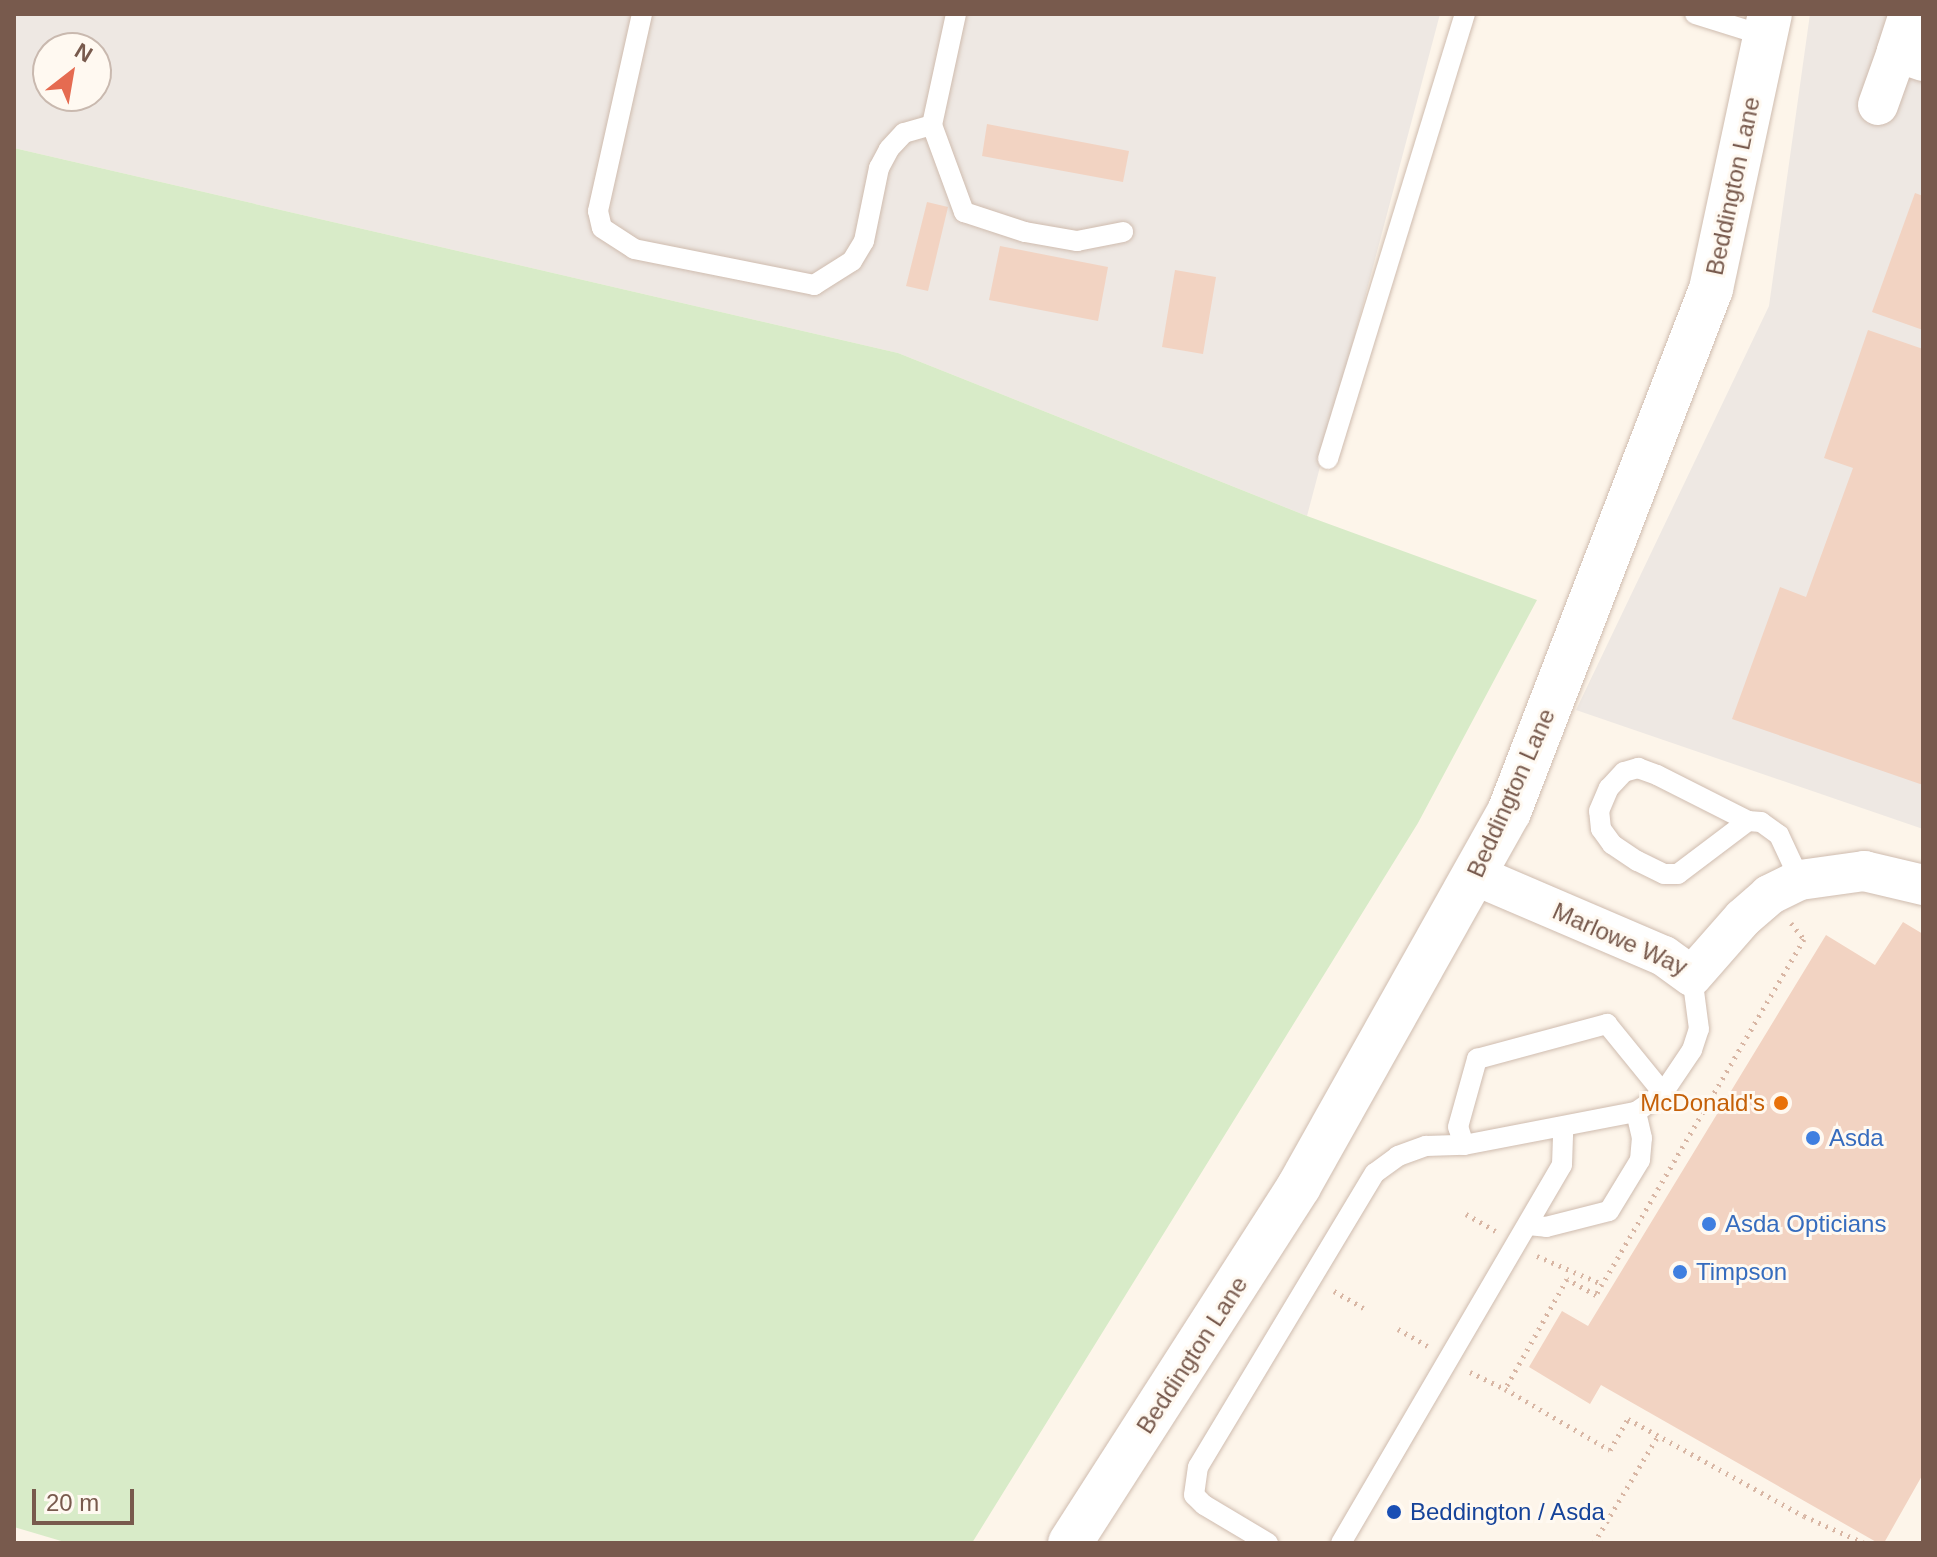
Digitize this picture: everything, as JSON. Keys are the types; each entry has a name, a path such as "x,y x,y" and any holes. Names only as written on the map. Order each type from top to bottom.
{"main road":[{"name":"Beddington Lane","path":"1070,1543 1299,1186 1477,876 1514,798 1711,289 1767,25"}],"street":[{"path":"1878,105 1910,57 1909,14"},
{"name":"Marlowe Way","path":"1477,876 1653,950 1692,976 1743,918 1769,895 1800,880 1864,871 1923,885"}],"lane":[{"path":"642,14 598,211 602,228 634,249 814,285 852,261 864,241 879,168 889,149 904,133 932,125"},
{"path":"956,14 932,125 964,212 1025,232 1077,241 1123,232"},
{"path":"1328,459 1465,14"},
{"path":"1695,14 1767,25"},
{"path":"1748,821 1695,865 1664,874 1612,844 1601,829 1599,811 1609,788 1624,772 1638,768 1748,821 1761,822 1779,835 1800,880"},
{"path":"1268,1543 1204,1505 1194,1495 1198,1467 1375,1173 1398,1156 1426,1146 1464,1145 1563,1129 1636,1112 1663,1093 1692,1050 1699,1029 1692,976"},
{"path":"1464,1145 1458,1127 1477,1059 1607,1024 1663,1093"},
{"path":"1528,1225 1546,1227 1609,1211 1640,1160 1642,1138 1636,1112"},
{"path":"1341,1543 1562,1165 1563,1129"}],"path":[{"path":"1505,1389 1567,1279 1596,1295 1804,939 1786,917"},
{"path":"1466,1214 1500,1234"},
{"path":"1536,1255 1602,1284"},
{"path":"1398,1329 1432,1349"},
{"path":"1466,1370 1610,1450 1628,1419 1803,1519 1864,1543"},
{"path":"1594,1543 1659,1434"}],"shaded area":[{"path":"14,14 1440,14 1307,516 898,353 14,148"},
{"path":"1810,14 1923,14 1923,829 1576,710 1769,306"}],"green space":[{"path":"14,148 898,353 1307,516 1537,600 1418,823 972,1543 68,1543 14,1527"}],"building":[{"path":"987,124 1129,151 1123,182 982,156"},
{"path":"1915,193 1923,196 1923,330 1872,312"},
{"path":"927,202 948,207 928,291 906,286"},
{"path":"1000,246 1108,267 1098,321 989,300"},
{"path":"1175,270 1216,277 1203,354 1162,347"},
{"path":"1868,330 1923,349 1923,785 1732,719 1780,587 1806,597 1853,468 1824,458"},
{"name":"Asda","path":"1903,922 1923,934 1923,1474 1884,1543 1878,1543 1601,1385 1590,1404 1529,1367 1562,1311 1588,1326 1826,935 1875,965"}],"place":[{"name":"McDonald's","path":"1781,1103"},
{"name":"Asda","path":"1813,1138"},
{"name":"Asda Opticians","path":"1709,1224"},
{"name":"Timpson","path":"1680,1272"},
{"name":"Beddington / Asda","path":"1394,1512"}]}
